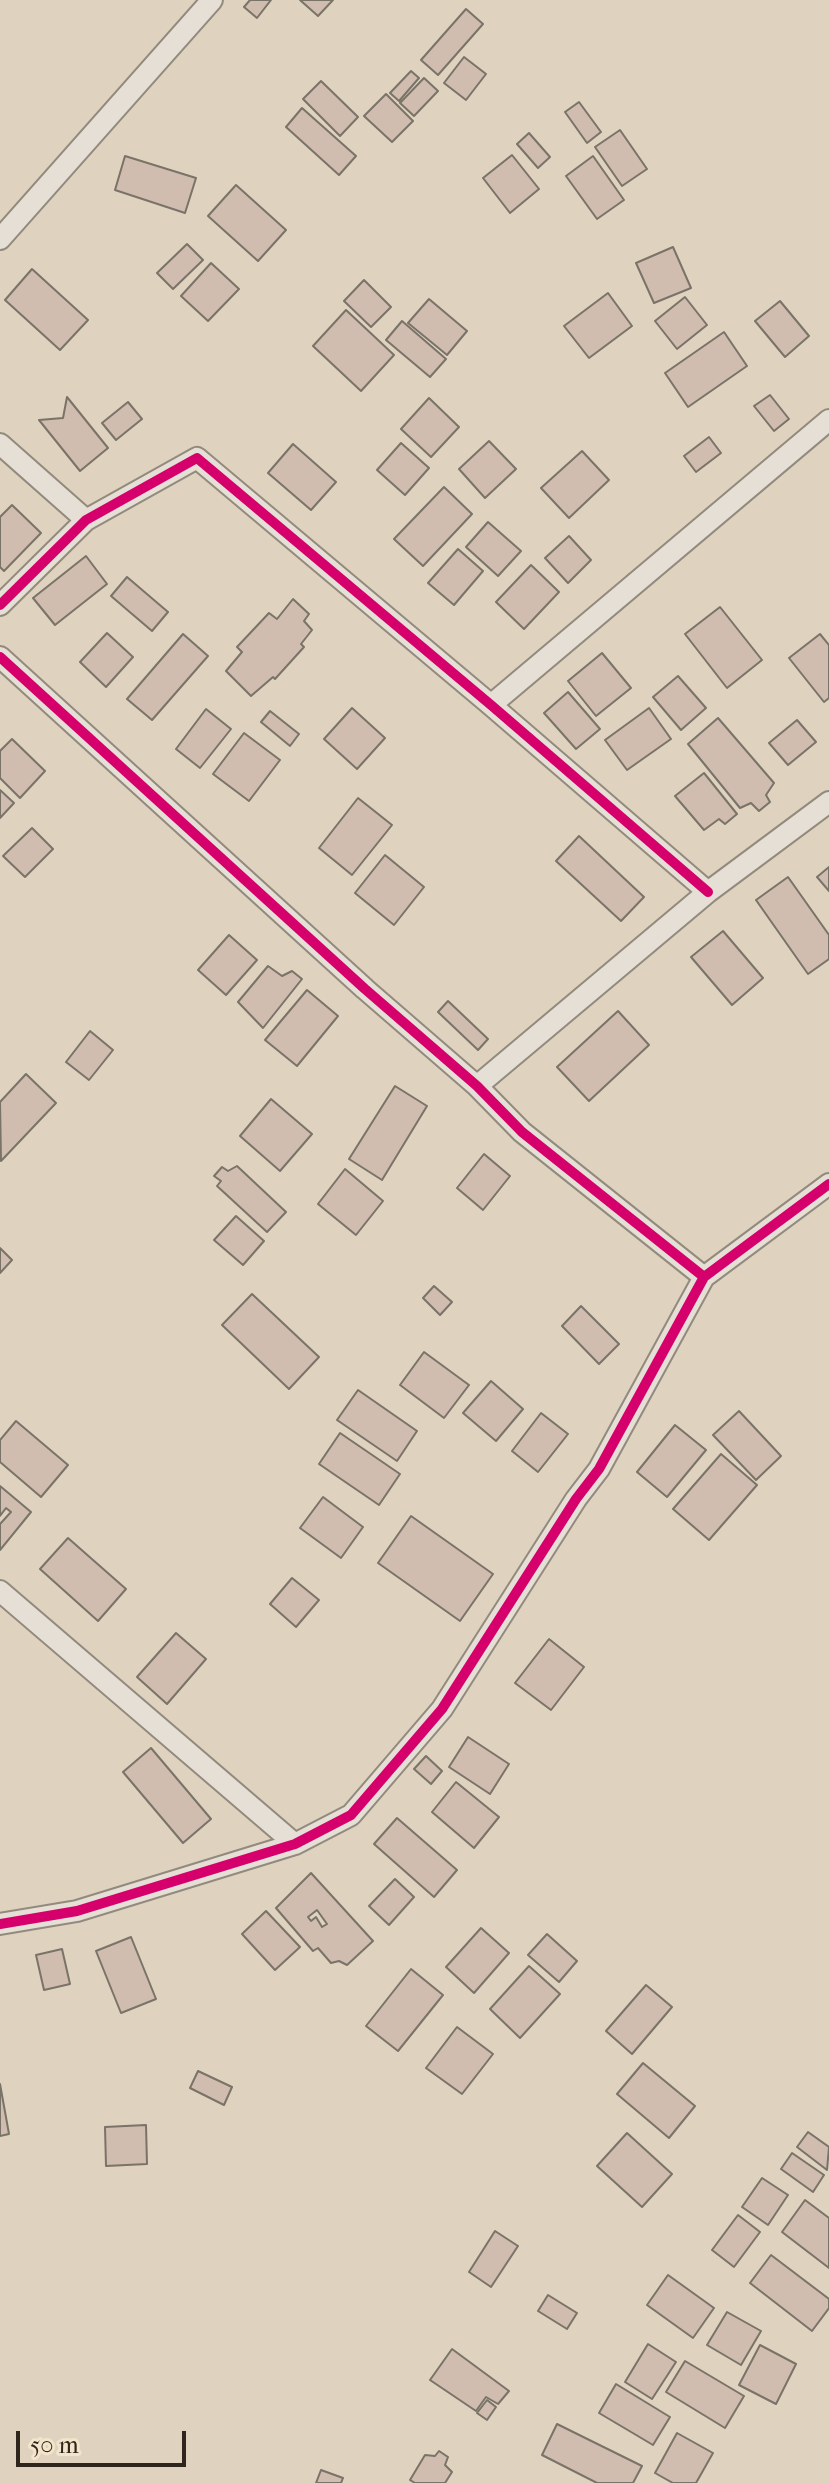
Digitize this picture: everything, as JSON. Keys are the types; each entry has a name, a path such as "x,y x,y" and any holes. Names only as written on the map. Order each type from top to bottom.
{"street":[{"path":"0,239 212,0"},
{"path":"491,705 829,420"},
{"path":"0,444 86,520"},
{"path":"0,605 86,520 197,458 708,892"},
{"path":"0,657 354,979 477,1086 522,1132 704,1277"},
{"path":"477,1086 708,892 829,802"},
{"path":"0,1924 77,1911 295,1844 351,1815 442,1709 576,1499 599,1469 704,1277 829,1184"},
{"path":"0,1591 295,1844"}],"building":[{"path":"250,0 271,0 257,18 244,7"},
{"path":"300,0 333,0 318,16"},
{"path":"466,9 483,24 438,75 421,60"},
{"path":"464,57 486,74 466,100 444,83"},
{"path":"411,71 419,78 399,101 390,93"},
{"path":"424,78 438,91 414,116 400,103"},
{"path":"321,81 358,117 340,136 303,99"},
{"path":"386,94 413,121 392,142 364,116"},
{"path":"579,102 601,132 587,143 565,112"},
{"path":"302,108 356,156 339,175 286,127"},
{"path":"620,130 647,169 622,186 595,147"},
{"path":"529,133 550,157 538,168 517,144"},
{"path":"512,155 539,189 510,213 483,178"},
{"path":"125,156 196,178 185,213 115,190"},
{"path":"593,156 624,200 597,219 566,176"},
{"path":"236,185 286,230 258,261 208,216"},
{"path":"187,244 203,260 173,289 157,273"},
{"path":"673,247 691,288 654,303 636,263"},
{"path":"211,263 239,289 208,321 181,296"},
{"path":"32,269 88,320 60,350 5,300"},
{"path":"364,280 391,307 371,327 344,301"},
{"path":"608,293 632,326 589,358 564,326"},
{"path":"685,297 707,325 677,349 655,321"},
{"path":"429,299 467,331 447,355 408,323"},
{"path":"780,301 809,336 785,357 755,321"},
{"path":"346,310 394,355 361,391 313,346"},
{"path":"402,321 446,359 430,377 386,340"},
{"path":"724,332 747,366 688,407 665,373"},
{"path":"770,395 789,419 774,431 754,406"},
{"path":"67,397 108,448 80,471 39,420 63,418"},
{"path":"429,398 459,427 431,457 401,429"},
{"path":"128,402 142,419 116,440 102,423"},
{"path":"709,437 721,453 696,472 684,456"},
{"path":"489,441 516,469 485,498 459,469"},
{"path":"401,443 429,468 405,495 377,470"},
{"path":"293,444 336,482 311,510 268,473"},
{"path":"582,451 609,480 569,518 541,488"},
{"path":"444,487 472,514 423,566 394,539"},
{"path":"12,505 41,533 4,571 0,567 0,517"},
{"path":"488,522 521,551 498,576 466,547"},
{"path":"569,536 591,560 568,583 545,558"},
{"path":"458,549 483,571 454,605 428,583"},
{"path":"86,556 107,584 55,625 33,598"},
{"path":"531,565 559,592 524,629 496,602"},
{"path":"127,577 168,612 152,631 111,596"},
{"path":"293,599 309,614 304,621 312,630 301,644 304,647 275,679 273,677 251,696 226,671 242,652 237,647 269,613 277,619"},
{"path":"720,607 762,660 727,688 685,634"},
{"path":"107,633 133,657 106,687 80,662"},
{"path":"183,634 208,656 152,720 127,699"},
{"path":"820,634 829,645 829,698 824,702 789,658"},
{"path":"602,653 631,688 596,716 568,681"},
{"path":"678,676 706,708 681,730 653,697"},
{"path":"568,692 600,729 576,749 544,713"},
{"path":"352,708 385,738 357,769 324,739"},
{"path":"649,708 671,739 627,770 605,740"},
{"path":"206,709 231,729 200,768 176,749"},
{"path":"270,711 299,734 290,746 261,722"},
{"path":"718,718 774,783 766,795 770,802 759,811 751,803 740,808 688,744"},
{"path":"797,720 816,742 788,765 769,743"},
{"path":"244,733 280,760 249,801 213,774"},
{"path":"12,739 45,771 20,798 0,778 0,751"},
{"path":"704,773 737,814 725,824 719,819 704,830 675,796"},
{"path":"0,790 14,803 0,818"},
{"path":"358,798 392,825 352,875 319,848"},
{"path":"32,828 53,849 25,877 3,856"},
{"path":"579,836 644,897 621,921 556,861"},
{"path":"385,855 424,887 394,925 355,893"},
{"path":"829,867 829,891 817,877"},
{"path":"788,877 829,935 829,959 808,974 756,900"},
{"path":"723,931 763,978 732,1005 691,957"},
{"path":"229,935 257,960 226,995 198,970"},
{"path":"268,966 282,976 292,971 302,979 263,1028 238,1002"},
{"path":"307,990 338,1016 297,1066 265,1040"},
{"path":"448,1001 488,1039 478,1050 438,1012"},
{"path":"618,1011 649,1045 589,1101 557,1067"},
{"path":"90,1031 113,1050 89,1080 66,1062"},
{"path":"26,1074 56,1103 1,1161 0,1102"},
{"path":"395,1086 427,1106 382,1180 349,1159"},
{"path":"271,1099 312,1134 280,1171 240,1136"},
{"path":"484,1154 510,1176 483,1210 457,1188"},
{"path":"237,1166 286,1212 267,1232 217,1186 221,1181 214,1176 222,1167 228,1171"},
{"path":"345,1169 383,1201 356,1235 318,1204"},
{"path":"236,1216 264,1241 243,1265 214,1240"},
{"path":"0,1248 12,1260 0,1273"},
{"path":"434,1286 452,1302 440,1315 423,1298"},
{"path":"252,1294 319,1357 289,1389 222,1325"},
{"path":"581,1306 619,1344 599,1364 562,1326"},
{"path":"424,1352 469,1385 444,1418 400,1385"},
{"path":"491,1381 523,1409 496,1441 463,1413"},
{"path":"358,1390 417,1431 397,1461 337,1420"},
{"path":"739,1411 781,1456 756,1480 713,1435"},
{"path":"541,1413 568,1434 538,1472 512,1451"},
{"path":"16,1421 68,1465 41,1497 0,1462 0,1440"},
{"path":"675,1425 706,1450 667,1497 637,1472"},
{"path":"340,1433 400,1474 379,1505 319,1464"},
{"path":"721,1454 757,1485 709,1540 673,1509"},
{"path":"0,1486 31,1512 0,1550 0,1524 11,1512 6,1508 0,1516"},
{"path":"323,1497 363,1527 341,1558 300,1528"},
{"path":"411,1516 493,1574 460,1621 378,1563"},
{"path":"68,1538 126,1589 98,1621 40,1569"},
{"path":"292,1578 319,1600 296,1627 270,1604"},
{"path":"176,1633 206,1659 167,1704 137,1677"},
{"path":"549,1639 584,1667 551,1710 515,1683"},
{"path":"468,1737 509,1764 490,1794 449,1767"},
{"path":"151,1748 211,1819 183,1843 123,1772"},
{"path":"426,1756 442,1771 431,1784 414,1769"},
{"path":"456,1782 499,1817 474,1848 432,1812"},
{"path":"397,1818 457,1870 434,1897 374,1844"},
{"path":"311,1873 373,1941 347,1965 339,1961 331,1963 318,1948 313,1951 276,1908","holes":["317,1910 327,1924 322,1927 316,1917 311,1921 308,1917"]},
{"path":"395,1879 414,1897 389,1925 369,1906"},
{"path":"266,1911 300,1947 275,1970 242,1934"},
{"path":"481,1928 509,1953 474,1993 446,1967"},
{"path":"547,1934 577,1961 559,1982 528,1955"},
{"path":"131,1937 156,1999 121,2013 96,1951"},
{"path":"62,1949 70,1984 44,1990 36,1955"},
{"path":"529,1966 560,1994 520,2038 490,2009"},
{"path":"411,1969 443,1995 398,2051 366,2026"},
{"path":"646,1985 672,2007 632,2054 606,2031"},
{"path":"457,2027 493,2054 462,2094 426,2068"},
{"path":"643,2063 695,2106 669,2138 617,2094"},
{"path":"198,2071 232,2087 224,2105 190,2088"},
{"path":"0,2084 9,2134 0,2136"},
{"path":"146,2125 147,2164 106,2166 105,2127"},
{"path":"808,2132 829,2147 827,2170 797,2147"},
{"path":"627,2133 672,2174 642,2207 597,2166"},
{"path":"792,2153 824,2175 813,2192 781,2169"},
{"path":"762,2178 788,2195 768,2225 742,2207"},
{"path":"805,2200 829,2218 829,2268 782,2232"},
{"path":"738,2215 760,2232 734,2267 712,2250"},
{"path":"495,2231 518,2246 491,2287 469,2272"},
{"path":"771,2255 829,2299 829,2308 812,2331 750,2283"},
{"path":"668,2275 714,2308 693,2338 647,2305"},
{"path":"548,2295 577,2313 567,2329 538,2311"},
{"path":"727,2312 761,2331 741,2365 707,2345"},
{"path":"648,2344 676,2362 652,2399 625,2382"},
{"path":"760,2345 796,2364 776,2404 739,2385"},
{"path":"452,2349 509,2391 498,2404 486,2397 476,2411 430,2380"},
{"path":"685,2361 744,2396 725,2428 666,2392"},
{"path":"616,2384 670,2417 653,2445 599,2413"},
{"path":"487,2400 496,2407 487,2420 477,2413"},
{"path":"557,2424 642,2466 633,2483 597,2483 542,2455"},
{"path":"677,2433 713,2453 696,2483 673,2483 655,2473"},
{"path":"439,2451 448,2457 445,2465 452,2472 445,2483 415,2483 410,2480 425,2455 435,2456"},
{"path":"321,2470 343,2478 341,2483 316,2483"}],"cycle path":[{"path":"0,605 86,520 197,458 708,892"},
{"path":"0,657 365,989 477,1086 522,1132 704,1277"},
{"path":"0,1924 77,1911 295,1844 351,1815 442,1709 576,1499 599,1469 704,1277 829,1184"}]}
